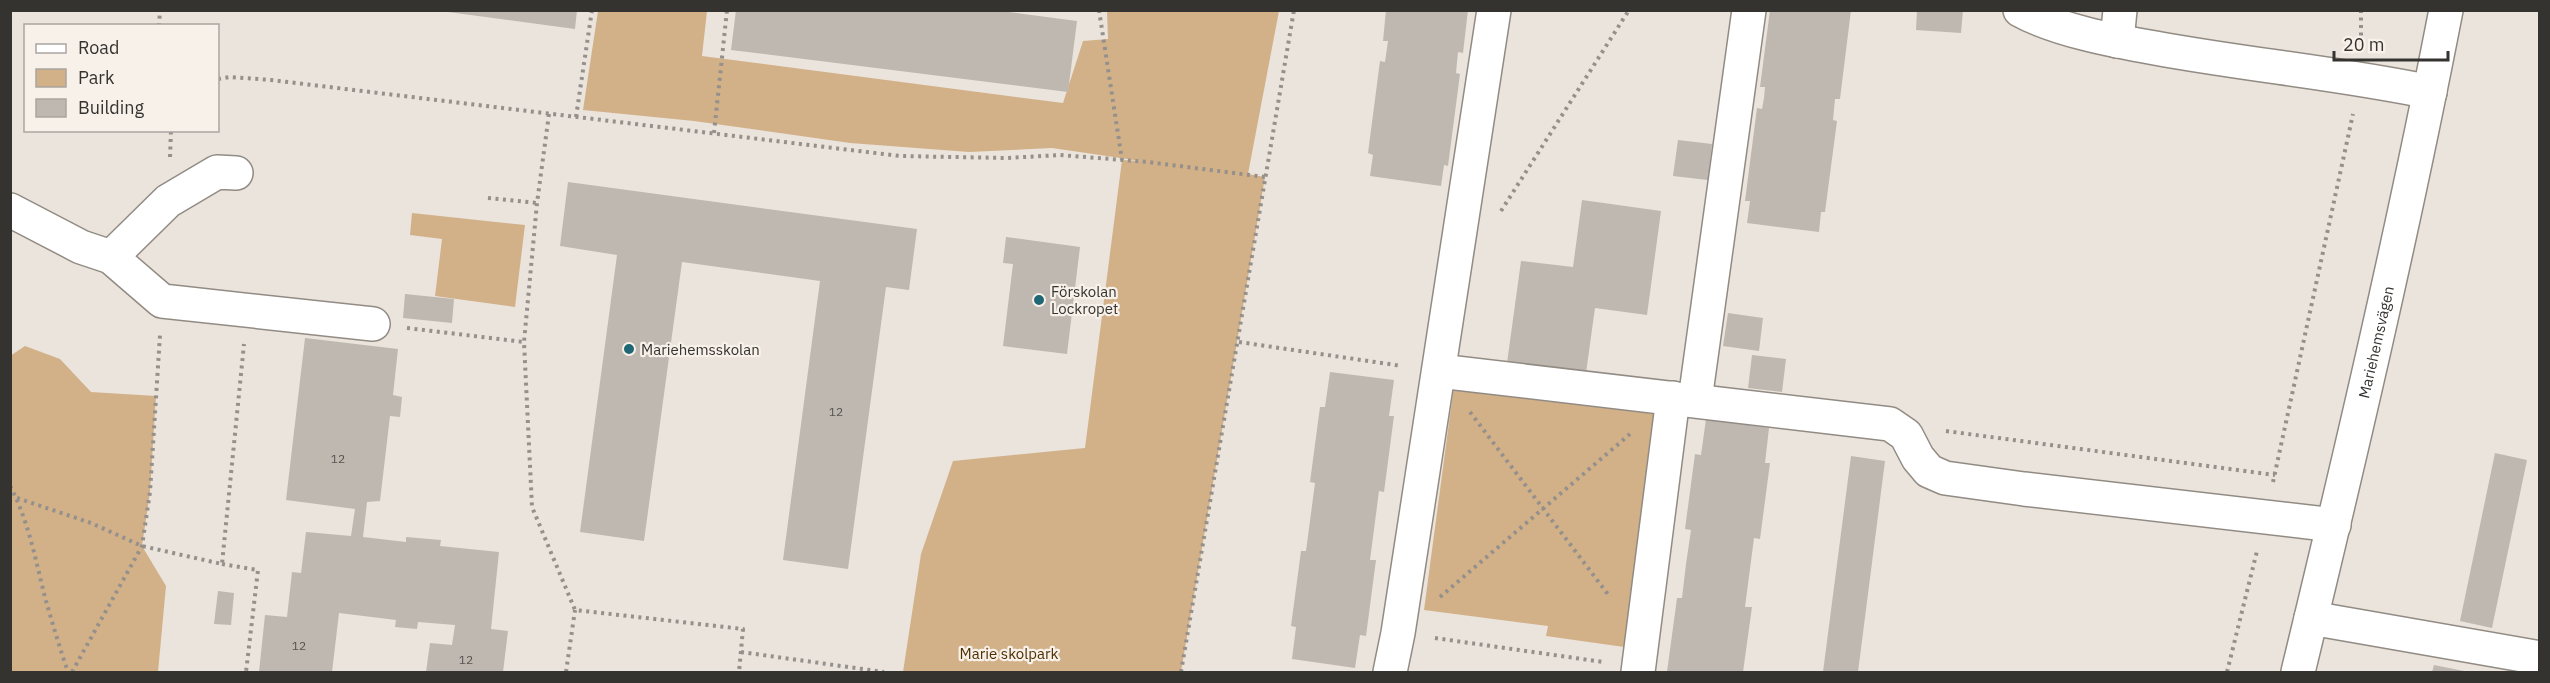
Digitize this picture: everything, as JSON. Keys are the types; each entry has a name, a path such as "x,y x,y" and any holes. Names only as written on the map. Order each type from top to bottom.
{"street":[{"path":"1390,672 1398,633 1494,10"},
{"path":"1640,659 1749,10"},
{"path":"2020,10 2092,35 2118,26 2200,56 2361,78 2430,92"},
{"name":"Mariehemsvägen","path":"2298,672 2334,525 2446,10"},
{"path":"111,256 168,201 217,172 236,173"},
{"path":"10,210 81,247 111,256 162,302 373,324"},
{"path":"1438,371 1890,424 1906,435 1918,458 1929,471 1946,478 2334,525"},
{"path":"2311,618 2540,658"}],"path":[{"path":"576,117 592,10"},
{"path":"714,134 727,10"},
{"path":"1100,10 1122,160"},
{"path":"1181,672 1294,10"},
{"path":"1496,220 1629,10"},
{"path":"2227,672 2266,516 2361,78 2361,10"},
{"path":"219,79 230,77 271,80 900,156 1006,158 1060,155 1265,177"},
{"path":"549,114 537,203 524,342 532,507 575,610 566,672"},
{"path":"488,198 537,203"},
{"path":"70,672 142,546 150,492 162,302"},
{"path":"222,564 247,310"},
{"path":"373,324 524,342"},
{"path":"1239,342 1438,371 1640,659"},
{"path":"1398,633 1684,399"},
{"path":"1890,424 2275,475"},
{"path":"10,486 17,498 70,672"},
{"path":"17,498 91,523 142,546 258,570 246,672"},
{"path":"575,610 743,629 739,672"},
{"path":"1398,633 1640,659"},
{"path":"741,652 884,672"}],"green space":[{"name":"Marie skolpark","path":"598,11 707,11 702,56 1063,103 1083,41 1108,39 1107,11 1279,11 1248,174 1265,177 1181,672 903,672 921,554 953,461 1085,448 1122,160 1141,161 1052,148 969,152 850,143 694,121 583,110"},
{"path":"412,213 525,225 515,307 435,296 442,239 410,235"},
{"path":"25,346 60,359 91,392 156,396 150,492 142,546 166,586 158,672 11,672 10,356"},
{"path":"1454,385 1671,414 1642,639 1625,637 1624,647 1546,636 1548,626 1424,610"}],"building":[{"path":"433,10 577,10 575,29"},
{"path":"736,10 994,10 1077,21 1068,92 731,50"},
{"path":"1386,10 1468,10 1463,53 1458,52 1456,73 1460,74 1448,166 1444,165 1441,186 1370,176 1373,155 1368,153 1380,61 1385,62 1388,41 1383,41"},
{"path":"1770,10 1851,10 1840,99 1835,99 1833,120 1837,121 1825,212 1821,212 1819,232 1747,223 1750,201 1745,201 1757,108 1762,109 1764,98 1765,87 1760,87"},
{"path":"1917,10 1963,10 1961,33 1916,30"},
{"path":"1678,140 1712,144 1708,180 1673,176"},
{"path":"568,182 917,229 909,290 886,287 848,569 783,560 820,281 682,262 644,541 580,532 617,255 560,246"},
{"path":"1582,200 1661,211 1647,315 1595,308 1586,373 1507,363 1521,261 1573,267"},
{"path":"1006,237 1080,247 1067,354 1003,346 1013,264 1003,263"},
{"path":"405,294 454,299 452,323 403,318"},
{"path":"1728,313 1763,318 1759,351 1723,346"},
{"path":"305,338 398,349 393,395 402,397 400,417 390,416 380,501 367,502 363,537 406,542 406,537 441,540 440,546 499,552 491,629 508,631 503,672 426,672 430,643 452,645 455,625 418,622 417,629 395,627 396,620 339,613 332,672 259,672 265,615 287,617 292,572 301,573 306,532 351,536 355,509 286,500"},
{"path":"1752,355 1786,359 1782,392 1748,388"},
{"path":"1330,372 1394,380 1389,416 1394,416 1384,492 1379,491 1370,560 1376,560 1366,636 1360,635 1355,668 1292,659 1296,627 1291,626 1301,551 1306,551 1315,483 1310,482 1320,407 1325,407"},
{"path":"1706,419 1769,428 1765,463 1770,463 1760,539 1754,538 1745,607 1752,607 1743,672 1667,672 1677,598 1682,598 1691,530 1685,529 1695,454 1701,455"},
{"path":"2495,453 2527,460 2492,628 2460,621"},
{"path":"1851,456 1885,461 1858,672 1823,672"},
{"path":"218,591 234,593 231,625 214,624"},
{"path":"2434,665 2464,671 2464,672 2432,672"}],"place":[{"name":"Förskolan Lockropet","path":"1039,300"},
{"name":"Mariehemsskolan","path":"629,349"}]}
